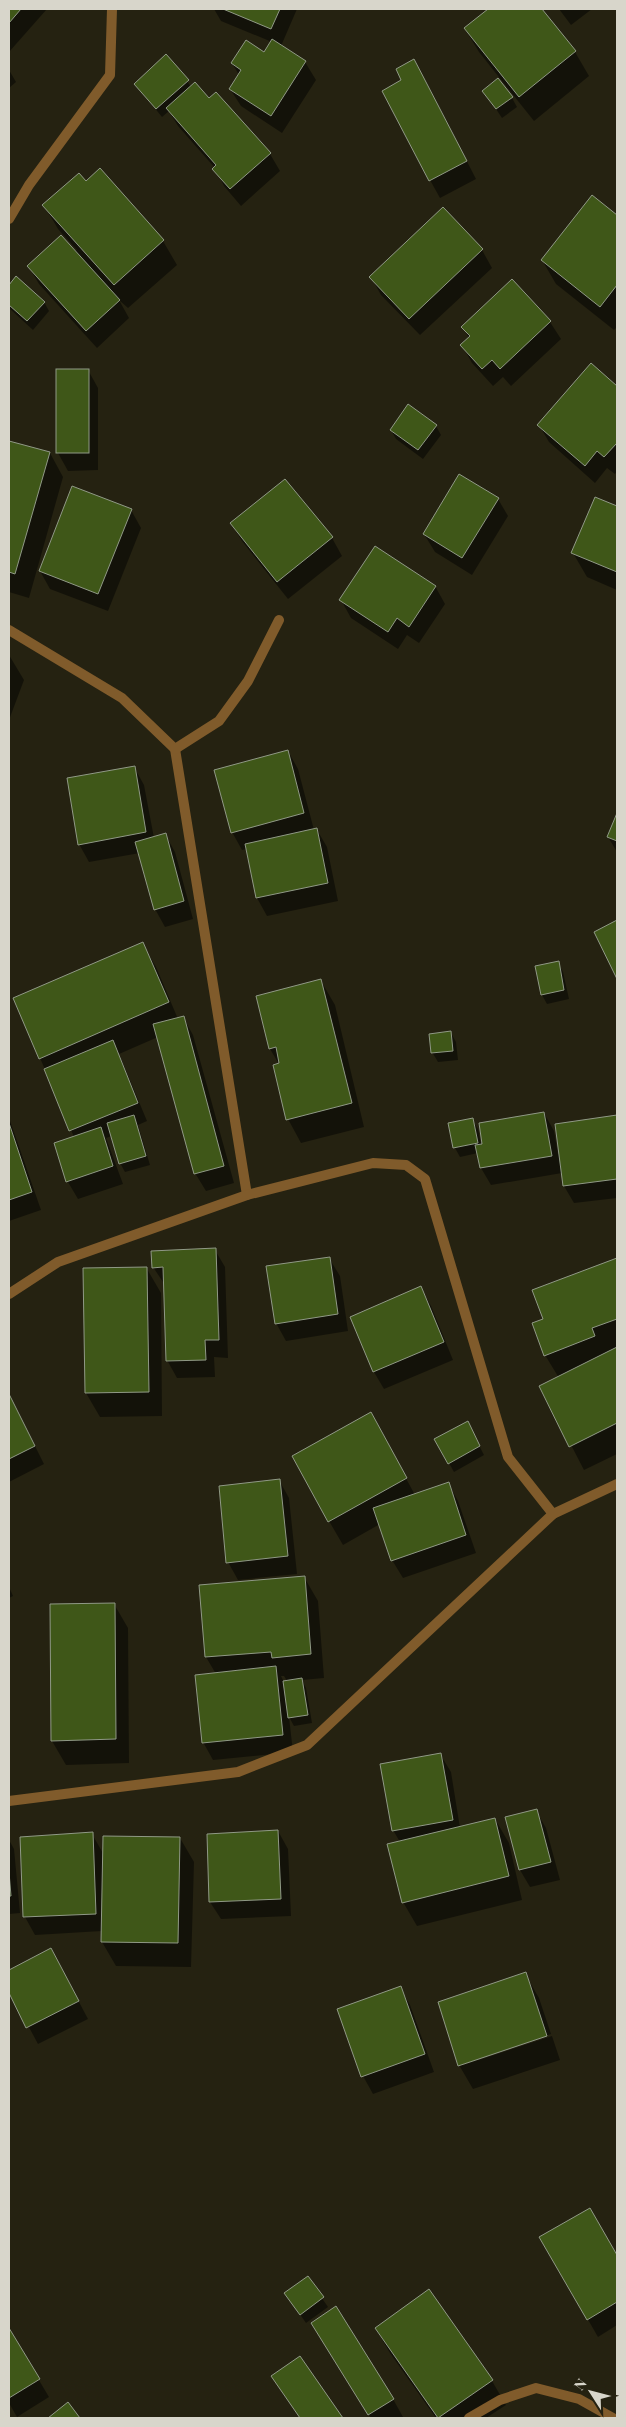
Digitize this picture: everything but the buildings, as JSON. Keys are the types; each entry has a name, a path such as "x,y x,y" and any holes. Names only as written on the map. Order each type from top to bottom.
{"street":[{"path":"9,219 29,185 110,75 112,9"},
{"path":"175,749 219,721 248,681 279,620"},
{"path":"9,630 122,698 175,749 247,1195"},
{"path":"9,1294 58,1262 247,1195 373,1163 406,1164 425,1179 508,1457 553,1514"},
{"path":"9,1801 238,1772 307,1745 553,1514 617,1484"},
{"path":"469,2418 500,2400 536,2388 579,2399 613,2418"}]}
